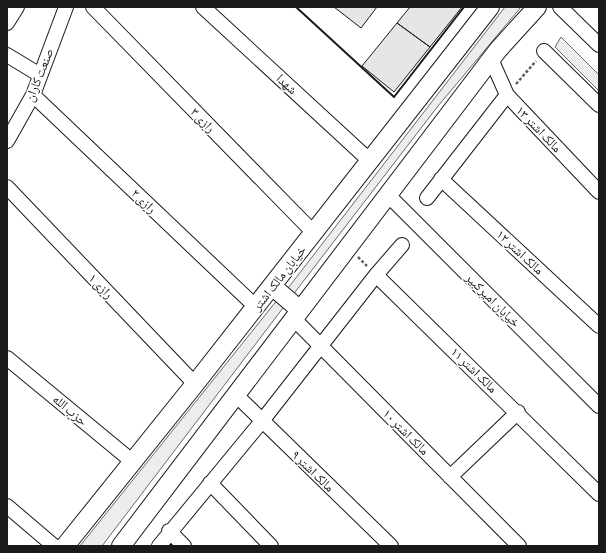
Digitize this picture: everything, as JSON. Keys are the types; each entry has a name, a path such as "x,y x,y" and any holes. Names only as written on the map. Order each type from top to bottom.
{"main road":[{"name":"خیابان مالک اشتر","path":"65,546 196,384 490,7"},
{"path":"120,546 491,59 536,7"},
{"path":"272,286 297,314"}],"street":[{"path":"7,22 17,7"},
{"name":"صنعت کاران","path":"8,136 33,95 66,7"},
{"name":"رازی ۳","path":"93,7 314,233"},
{"name":"شهدا","path":"203,7 370,161"},
{"path":"560,7 599,45"},
{"path":"544,51 599,105"},
{"path":"7,55 40,74"},
{"name":"مالک اشتر ۱۳","path":"491,59 507,95 599,192"},
{"name":"رازی ۲","path":"33,95 256,307"},
{"path":"427,198 507,95"},
{"name":"مالک اشتر ۱۲","path":"441,179 599,326"},
{"name":"رازی ۱","path":"7,187 196,384"},
{"name":"خیابان امیرکبیر","path":"388,195 599,406"},
{"path":"159,546 169,531 262,421 320,345 402,245"},
{"name":"مالک اشتر ۱۱","path":"376,275 518,412 599,494"},
{"name":"مالک اشتر ۱۰","path":"297,314 320,345 519,546"},
{"name":"حزب الله","path":"7,358 133,462"},
{"name":"مالک اشتر ۹","path":"236,395 384,544"},
{"path":"450,477 518,412"},
{"path":"210,482 271,546"},
{"path":"7,506 54,546"},
{"path":"169,531 184,546"}],"path":[{"path":"507,95 544,51"},
{"path":"348,248 376,275"}],"shaded area":[{"path":"505,7 521,7 438,106 292,296 285,292"},
{"path":"561,37 599,75 599,91 555,47"},
{"path":"278,299 286,304 102,546 80,546"}],"building":[{"path":"334,7 377,7 361,28"},
{"path":"410,7 462,7 430,47 397,23"},
{"path":"397,23 430,47 394,92 362,66"}],"wall":[{"path":"296,7 394,97 464,7"}]}
